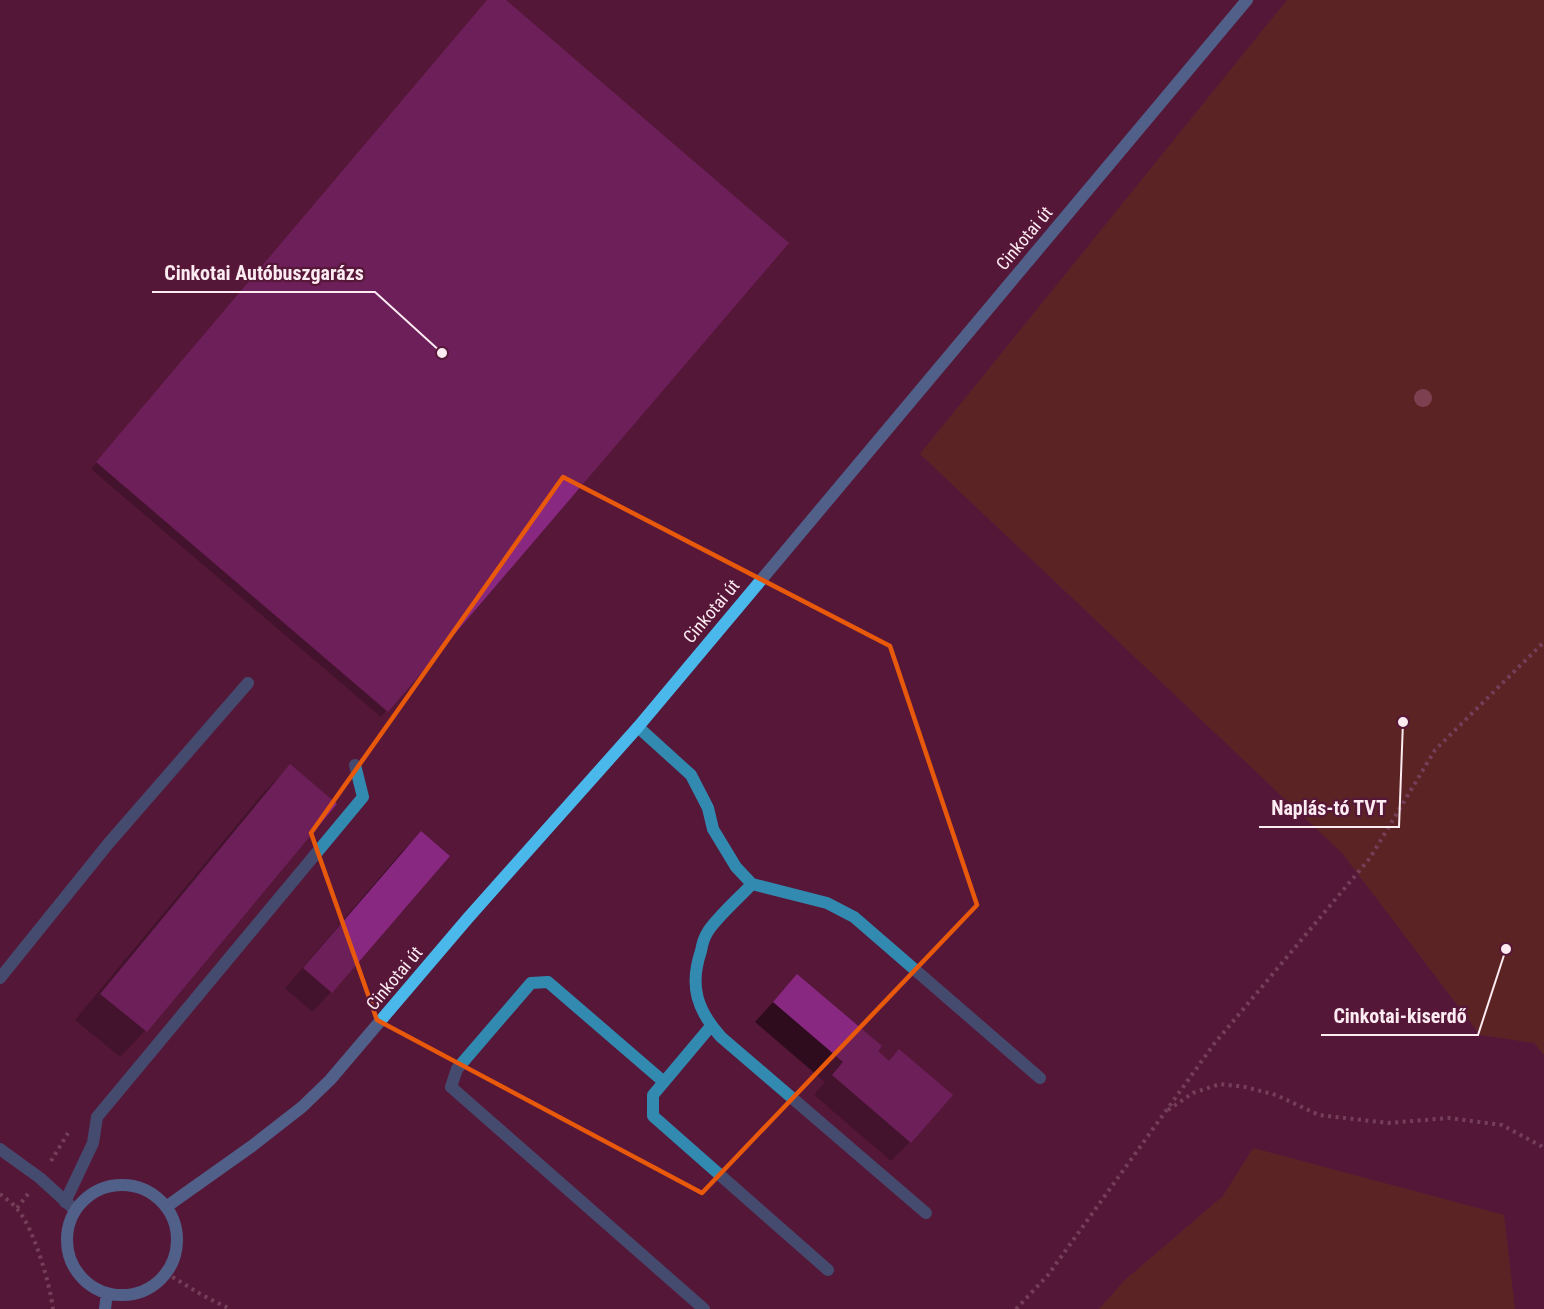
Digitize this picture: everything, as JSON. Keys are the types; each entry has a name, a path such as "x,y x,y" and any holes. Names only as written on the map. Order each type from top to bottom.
{"main road":[{"name":"Cinkotai út","path":"166,1207 260,1140 302,1107 330,1080 468,918 638,727 1247,0"},
{"path":"120,1184 146,1189 166,1207 175,1222 177,1240 174,1257 166,1273 150,1288 129,1295 107,1293 84,1281 69,1259 66,1234 70,1205 94,1191 120,1184"},
{"path":"105,1309 107,1293"}],"street":[{"path":"0,978 108,844 248,683"},
{"path":"638,727 691,776 708,808 713,829 736,867 752,884 827,903 855,917 1040,1078"},
{"path":"0,1149 40,1178 70,1205 93,1143 97,1117 363,797 355,765"},
{"path":"752,884 707,933 695,974 696,998 711,1026 721,1037 926,1213"},
{"path":"664,1082 548,982 531,983 457,1069 451,1087 704,1309"},
{"path":"711,1026 653,1095 653,1116 828,1270"}],"path":[{"path":"1016,1309 1048,1275 1214,1044 1370,858 1435,750 1544,642"},
{"path":"1165,1113 1193,1093 1220,1084 1245,1087 1276,1095 1320,1115 1388,1123 1449,1118 1502,1125 1541,1146 1544,1150"},
{"path":"0,1194 17,1208 28,1224 53,1309"},
{"path":"166,1273 230,1309"}],"highlighted area":[{"path":"563,477 890,646 977,905 702,1193 377,1020 311,833"}],"shaded area":[{"path":"1287,0 1544,0 1544,1055 1534,1043 1480,1035 1342,853 920,454"},
{"path":"1253,1148 1504,1215 1515,1309 1099,1309 1125,1280 1223,1196"}],"building":[{"path":"487,0 506,0 789,243 388,712 96,462"},
{"path":"290,764 337,804 147,1032 100,994"},
{"path":"421,831 450,856 332,993 303,968"},
{"path":"797,974 882,1046 878,1051 889,1061 899,1049 953,1095 911,1143 832,1075 843,1062 773,1002"}],"place":[{"name":"Cinkotai Autóbuszgarázs","path":"442,353"},
{"name":"Naplás-tó TVT","path":"1403,722"},
{"name":"Cinkotai-kiserdő","path":"1506,949"}]}
